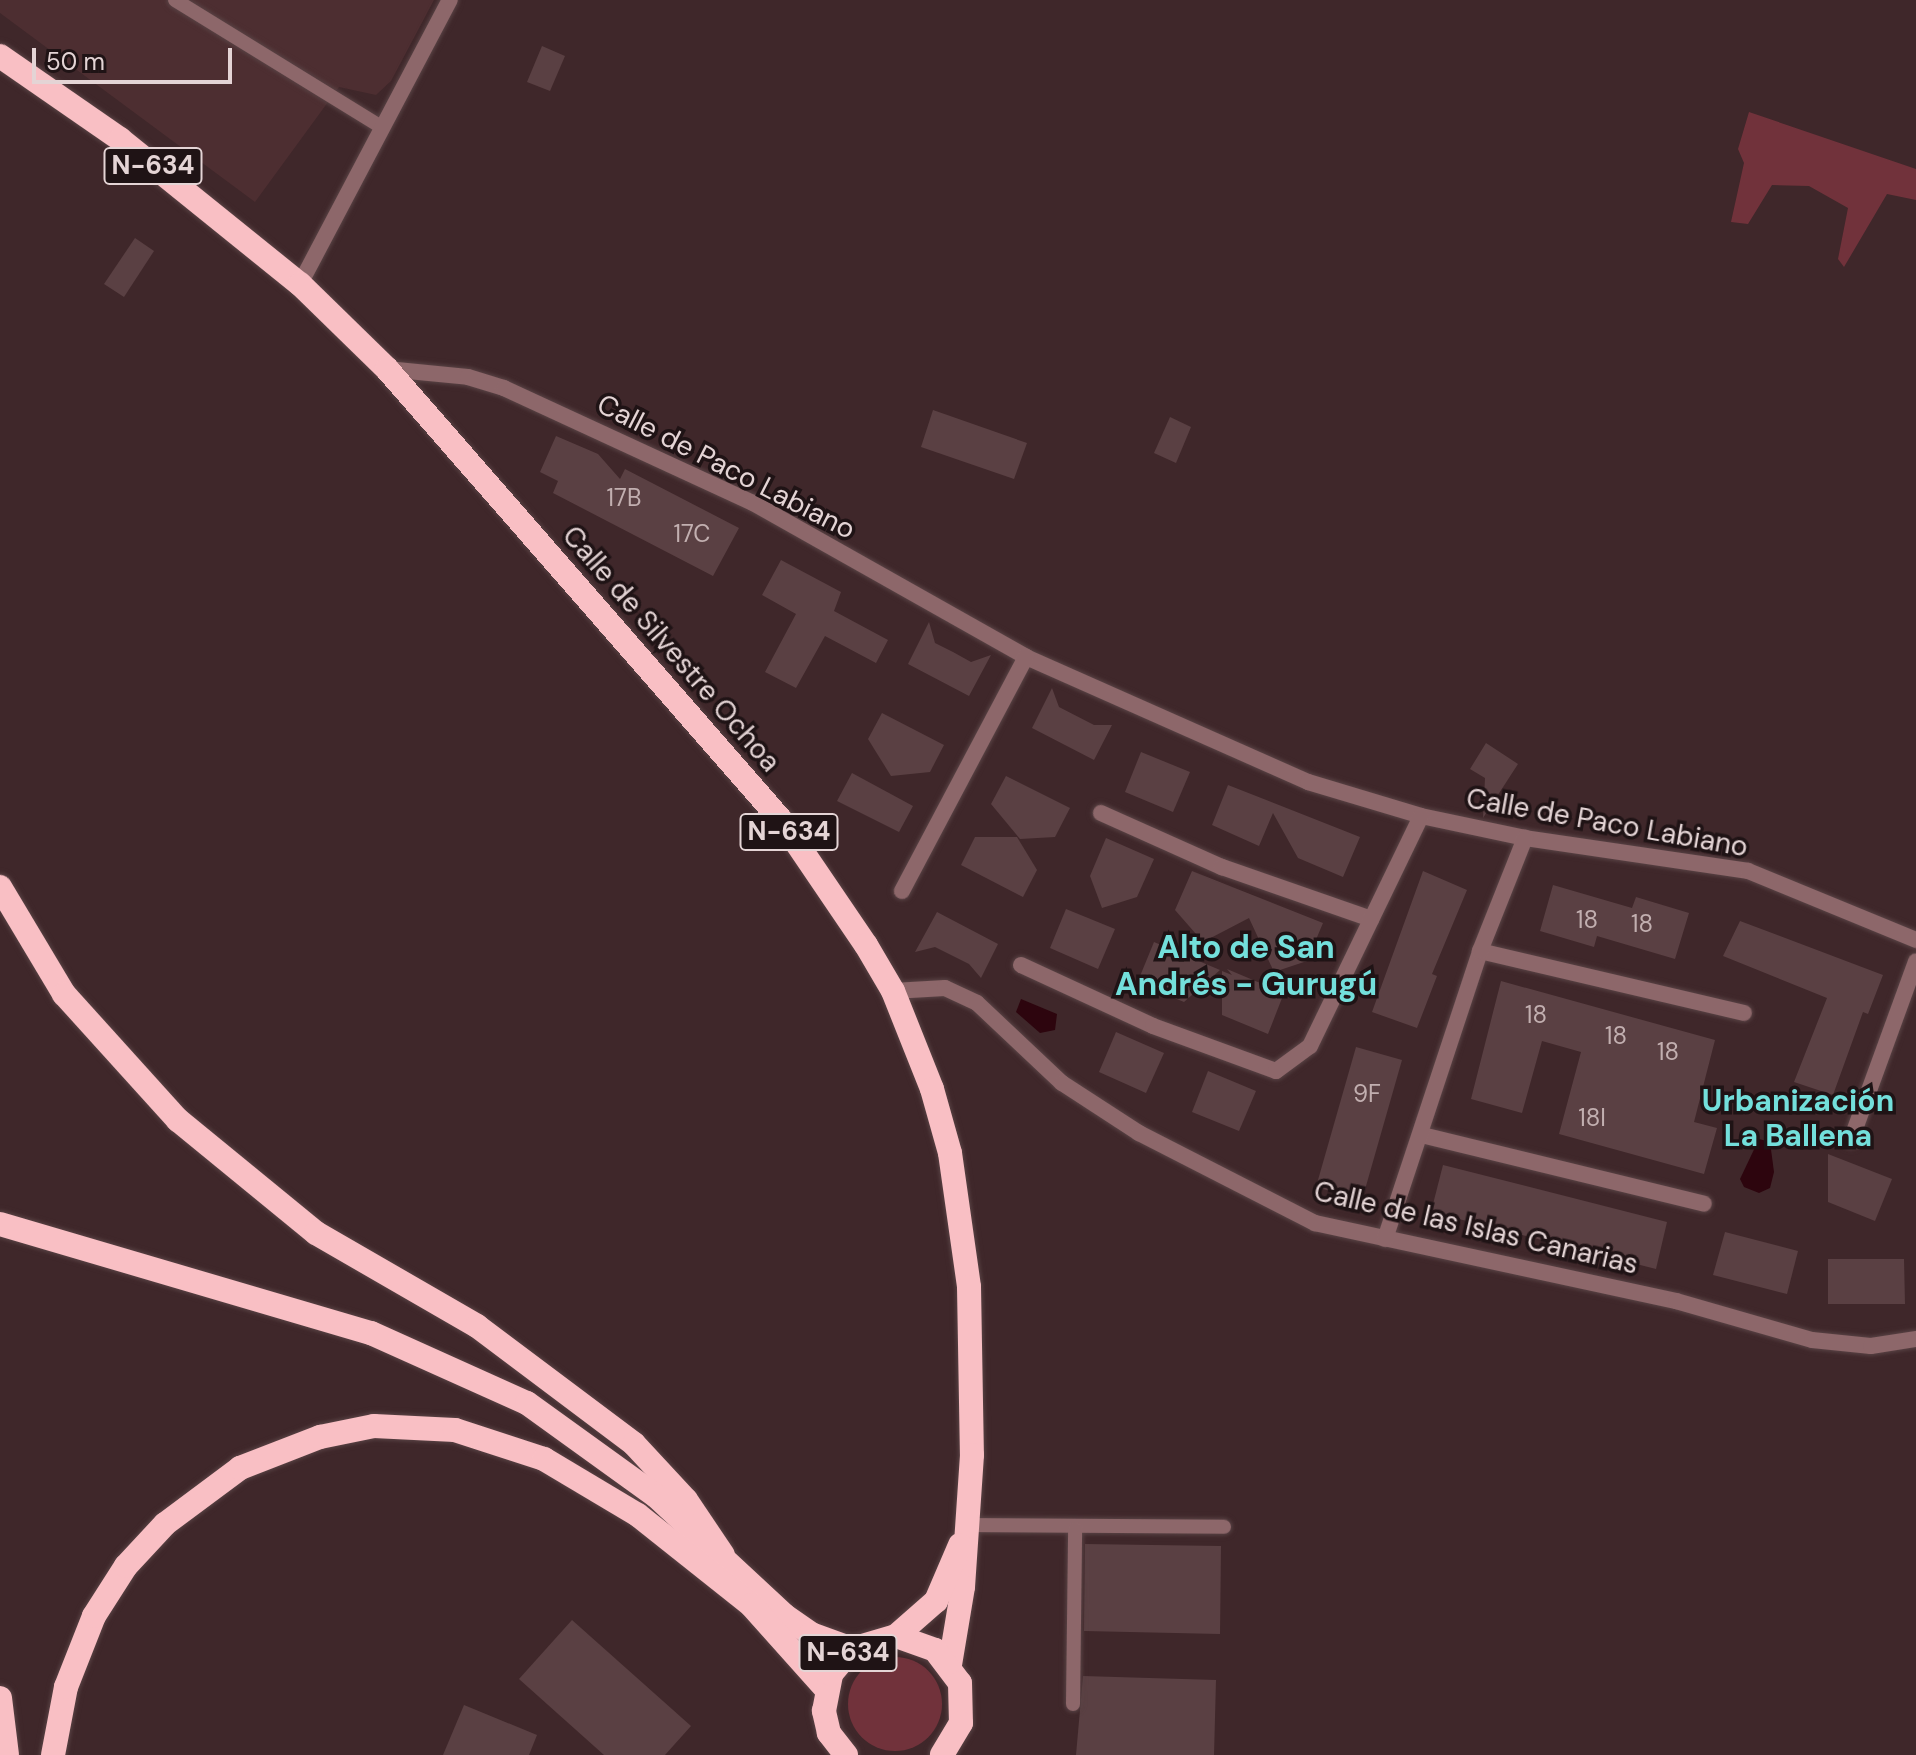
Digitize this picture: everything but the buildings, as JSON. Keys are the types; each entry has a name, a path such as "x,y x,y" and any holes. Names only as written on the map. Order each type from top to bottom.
{"highway":[{"name":"N-634","path":"0,56 120,139 300,284"},
{"name":"Calle de Silvestre Ochoa","path":"300,284 387,369 781,820 893,991 932,1089 958,1210 972,1371 968,1525"},
{"path":"0,887 64,994 178,1120 316,1233 477,1326 634,1444 686,1500 723,1555"},
{"path":"0,1224 371,1333 527,1403 633,1481 723,1555 784,1615 811,1634 852,1649"},
{"path":"53,1755 77,1655 108,1590 145,1544 200,1494 240,1468 345,1430 401,1425 455,1430 544,1459 638,1515 751,1605"},
{"path":"633,1481 826,1689"},
{"name":"N-634","path":"846,1755 829,1733 826,1689 852,1649 896,1636 936,1601 968,1525"},
{"name":"N-634","path":"950,1665 968,1525"},
{"name":"N-634","path":"896,1636 935,1650 950,1665 963,1703 950,1750"},
{"path":"0,1698 7,1755"}],"street":[{"path":"300,284 450,0"},
{"name":"Calle de Paco Labiano","path":"387,369 468,377 504,388 753,503 1026,657 1308,782 1421,816 1525,838 1748,871 1916,940"},
{"path":"902,891 1026,657"},
{"path":"1101,813 1222,867 1371,919"},
{"path":"1021,965 1153,1026 1276,1071 1310,1046 1421,816"},
{"path":"1385,1239 1422,1135 1480,951 1525,838"},
{"path":"1480,951 1744,1013"},
{"path":"1851,1140 1916,961"},
{"name":"Calle de las Islas Canarias","path":"893,991 945,988 977,1003 1062,1083 1139,1133 1315,1223 1676,1301 1812,1340 1871,1346 1916,1339"},
{"path":"1422,1135 1704,1204"}],"lane":[{"path":"175,0 383,128"},
{"path":"968,1525 1075,1529 1224,1527"},
{"path":"1073,1704 1075,1529"}],"shaded area":[{"path":"0,0 434,0 391,81 376,95 339,87 255,202 0,13"},
{"path":"1749,112 1916,169 1916,200 1887,194 1844,267 1838,259 1848,208 1809,186 1772,185 1748,224 1731,222 1744,163 1738,149"},
{"path":"1021,999 1057,1014 1055,1030 1040,1033 1016,1012"},
{"path":"1759,1139 1770,1142 1774,1172 1770,1188 1759,1193 1744,1187 1740,1179"},
{"path":"895,1657 913,1661 928,1671 938,1686 942,1704 938,1722 928,1737 913,1747 895,1751 877,1747 862,1737 852,1722 848,1704 852,1686 862,1671 877,1661"}],"district":[{"name":"Alto de San Andrés - Gurugú","path":"1246,966"},
{"name":"Urbanización La Ballena","path":"1798,1118"}]}
